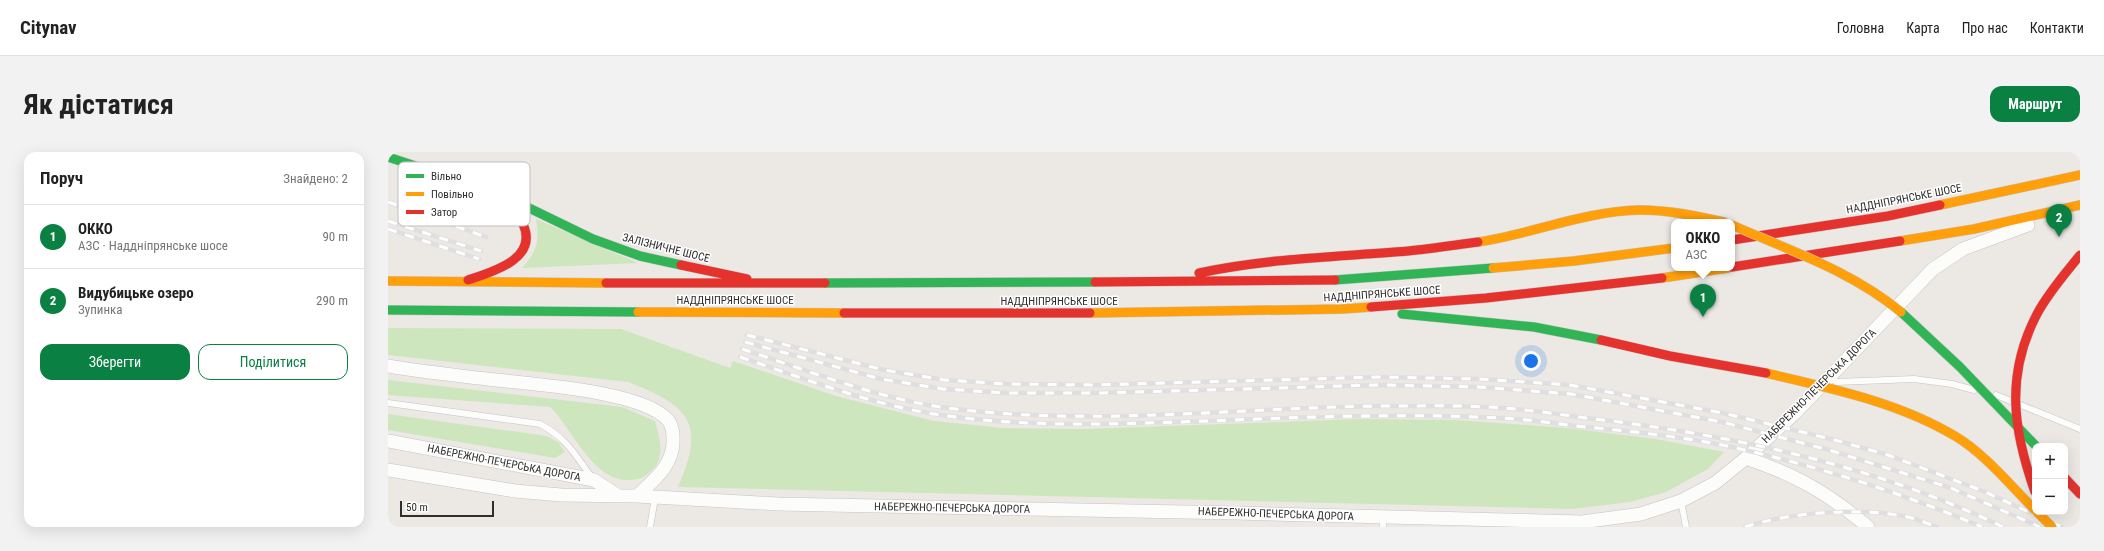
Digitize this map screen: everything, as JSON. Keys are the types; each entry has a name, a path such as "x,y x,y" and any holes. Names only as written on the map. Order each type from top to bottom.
{"main road":[{"name":"ЗАЛІЗНИЧНЕ ШОСЕ","path":"388,157 403,162"},
{"name":"НАДДНІПРЯНСЬКЕ ШОСЕ","path":"1735,240 1888,216 2080,175"},
{"path":"1735,267 1974,229 2074,207"},
{"name":"ЗАЛІЗНИЧНЕ ШОСЕ","path":"530,208 593,239 640,256 768,283"},
{"path":"1155,282 1240,265 1351,253 1409,251 1490,240 1599,214 1638,210 1673,211 1710,219"},
{"path":"460,282 511,264 519,257 526,235 523,226"},
{"path":"1735,226 1832,268 1877,293 1935,343 2033,443"},
{"name":"НАДДНІПРЯНСЬКЕ ШОСЕ","path":"388,281 768,283 1341,280 1574,261 1671,248"},
{"path":"2032,484 2021,454 2016,431 2014,389 2025,339 2037,314 2080,255"},
{"name":"НАДДНІПРЯНСЬКЕ ШОСЕ","path":"388,310 491,312 1138,313 1342,309 1532,293 1647,280 1708,271"},
{"path":"1342,309 1534,327 1601,340 1670,356 1764,372 1818,385 1898,408 1956,436 1979,454 2032,507"},
{"path":"2066,479 2080,494"},
{"path":"2040,515 2052,527"},
{"path":"2048,515 2055,527"}],"street":[{"name":"НАБЕРЕЖНО-ПЕЧЕРСЬКА ДОРОГА","path":"388,470 515,491 561,495 637,496 778,504 1228,512 1383,522 1582,522 1641,514 1681,501 1715,482 1746,458 1825,383 1916,287 1946,259 1963,249 1990,238 2029,225 2074,207"},
{"path":"388,366 571,389 622,399 649,407 668,420 673,431 674,445 668,463 637,496"},
{"name":"НАБЕРЕЖНО-ПЕЧЕРСЬКА ДОРОГА","path":"388,441 594,480 617,496"},
{"path":"1746,458 1798,478 1849,510 1868,527"}],"lane":[{"path":"1825,383 1914,378 1952,384 1998,396 2080,429"},
{"path":"388,403 540,424 556,432 569,444 594,480"},
{"path":"650,527 655,498"},
{"path":"1681,501 1686,527"}],"green space":[{"path":"536,219 638,263 522,268 536,246 538,234"},
{"path":"388,328 621,329 730,368 733,361 836,396 934,421 1003,428 1083,429 1360,419 1456,420 1568,428 1656,439 1724,452 1708,469 1666,492 1630,502 1572,509 678,487 691,447 691,432 687,420 678,409 666,400 628,382 388,355"},
{"path":"388,380 622,407 655,421 659,435 660,455 655,467 645,476 631,480 618,479 606,473 595,464 550,407 388,395"},
{"path":"388,414 547,436 558,442 565,452 555,458 388,430"}],"railway":[{"path":"388,202 398,206"},
{"path":"388,221 398,224"},
{"path":"404,226 481,251"},
{"path":"455,226 486,237"},
{"path":"388,229 479,259"},
{"path":"747,335 884,370 945,380 1006,384 1096,385 1381,377 1480,379 1570,385 1723,413 1831,439 1888,455 1983,491 2062,527"},
{"path":"745,342 881,379 943,389 1006,393 1096,393 1382,385 1479,387 1571,394 1722,422 1829,450 1951,488 2040,527"},
{"path":"742,349 890,397 941,407 996,413 1052,416 1107,416 1163,415 1330,407 1459,406 1523,410 1639,425 1746,443 1852,469 1904,486 1954,505 2003,527"},
{"path":"740,357 889,405 941,415 1007,422 1108,424 1354,416 1500,418 1633,432 1709,442 1792,462 1856,480 1920,502 1982,527"},
{"path":"1745,527 1783,518 1848,512 1869,512 1908,517 1937,527"}],"traffic: fast":[{"path":"388,157 403,162"},
{"path":"530,208 593,239 640,256 681,265"},
{"path":"1335,280 1493,268"},
{"path":"825,283 1095,282"},
{"path":"388,310 638,312"},
{"path":"1901,312 1960,367 2033,443"},
{"path":"1402,314 1534,327 1601,340"}],"traffic: slow":[{"path":"1940,205 2080,175"},
{"path":"1900,241 1974,229 2080,205"},
{"path":"1478,242 1518,234 1579,218 1619,211 1661,211 1708,219"},
{"path":"1735,226 1841,273 1862,285 1901,312"},
{"path":"1493,268 1574,261 1671,248"},
{"path":"1662,278 1708,271"},
{"path":"388,281 606,283"},
{"path":"1090,313 1342,309 1371,307"},
{"path":"638,312 844,313"},
{"path":"1766,373 1863,397 1933,424 1955,436 1976,451 1997,470 2032,507"},
{"path":"2040,515 2052,527"}],"traffic: jam":[{"path":"1735,240 1888,216 1940,205"},
{"path":"468,280 500,268 519,255 525,246 526,236 524,226"},
{"path":"1735,267 1900,241"},
{"path":"1199,273 1278,261 1408,251 1478,242"},
{"path":"2032,483 2027,469 2018,425 2016,403 2020,359 2027,337 2041,306 2080,255"},
{"path":"681,265 747,279"},
{"path":"1371,307 1486,298 1662,278"},
{"path":"1095,282 1335,280"},
{"path":"606,283 825,283"},
{"path":"844,313 1090,313"},
{"path":"1601,340 1670,356 1766,373"},
{"path":"2066,479 2080,494"}],"place":[{"name":"Видубицьке озеро","path":"2059,237"},
{"name":"ОККО","path":"1703,317"}]}
